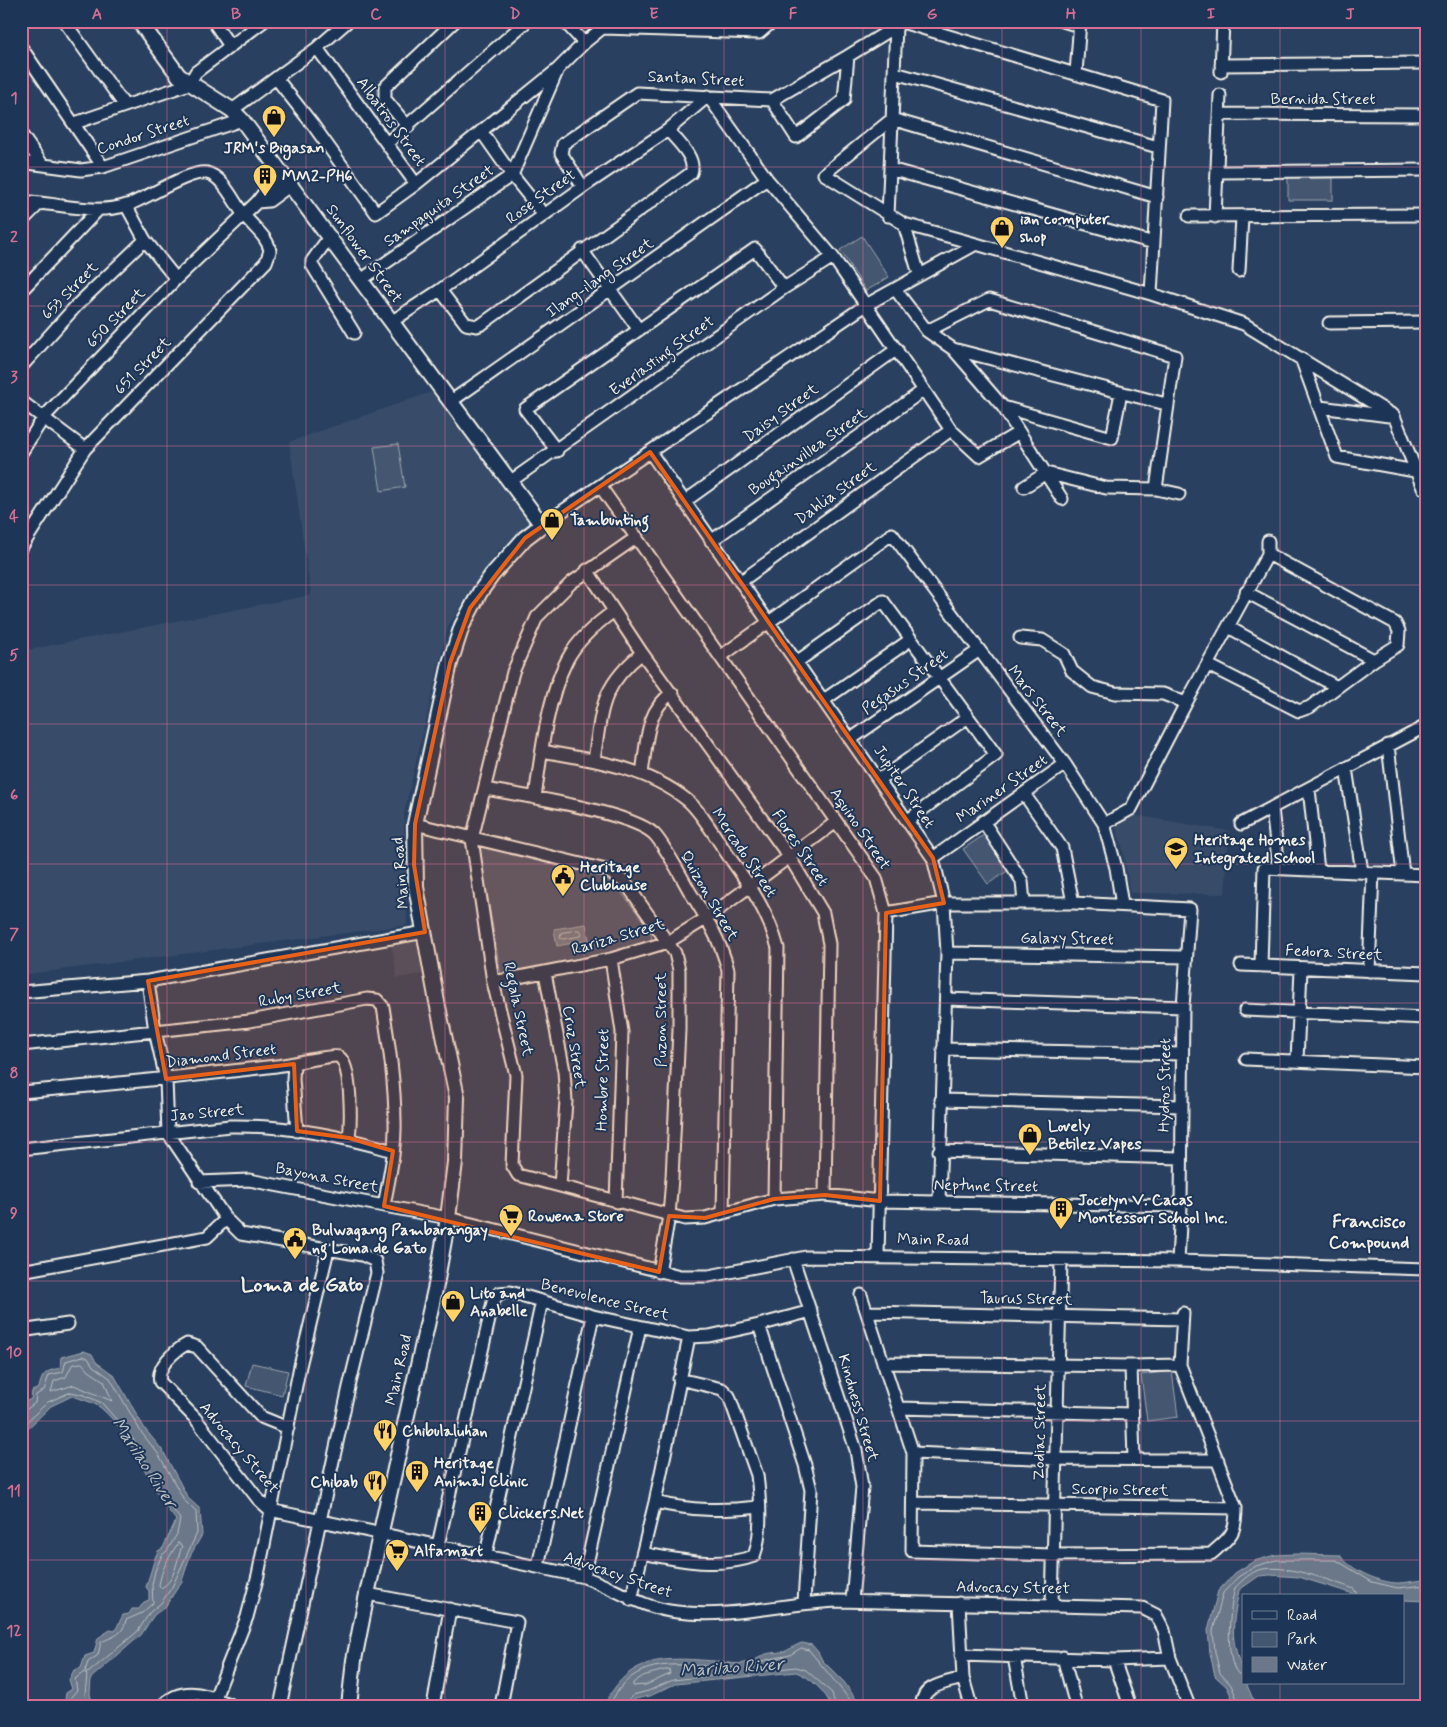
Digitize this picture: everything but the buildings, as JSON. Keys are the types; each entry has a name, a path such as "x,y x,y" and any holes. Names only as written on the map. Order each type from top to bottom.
{"main road":[{"name":"Sunflower Street","path":"140,21 169,64 189,84 232,110 242,120 330,236 391,322 542,525"},
{"name":"Main Road","path":"349,1706 354,1660 380,1533 436,1285 448,1218 455,1162 457,1097 414,865 415,824 450,663 462,626 480,592 492,575 525,538 542,525"}],"street":[{"path":"64,21 125,106"},
{"path":"213,21 230,46"},
{"path":"75,123 189,84 196,72 264,21"},
{"path":"232,110 317,48 348,21"},
{"path":"408,126 385,99 384,87 455,21"},
{"path":"387,143 527,21"},
{"path":"564,21 584,42"},
{"path":"742,21 748,33"},
{"path":"416,184 558,69 584,42 607,25 748,33 759,32 773,21"},
{"path":"1063,21 1079,24 1076,73"},
{"path":"1223,21 1221,69 1426,63"},
{"path":"848,56 844,100 796,137 772,100 901,23 1076,73 1162,100 1151,294"},
{"path":"888,216 895,73 901,23"},
{"path":"21,47 75,123 103,167"},
{"name":"Albatros Street","path":"276,78 313,125 376,213 416,184 317,48"},
{"path":"512,176 558,69"},
{"path":"895,73 1158,147"},
{"name":"Santan Street","path":"583,187 561,153 564,144 637,93 772,100"},
{"path":"1215,217 1220,95"},
{"path":"708,96 767,179 833,257 951,430 979,456 1018,433"},
{"name":"Rose Street","path":"391,322 440,290 583,187 668,130 708,96"},
{"name":"Bernida Street","path":"1220,114 1426,115"},
{"path":"892,119 1157,197"},
{"path":"892,119 824,174 888,216 904,224 1151,294 1244,324 1394,416 1423,488"},
{"name":"Condor Street","path":"21,162 81,170 103,167 242,120"},
{"path":"440,290 462,320 471,326 477,326 691,173 693,163 668,130"},
{"path":"481,131 512,176 544,215"},
{"path":"21,134 42,164"},
{"path":"890,169 1154,243"},
{"path":"1217,172 1426,170"},
{"path":"21,201 98,210 126,205 194,174 208,173 220,180 244,215"},
{"name":"Sampaguita Street","path":"361,280 512,176"},
{"name":"Ilang-ilang Street","path":"450,402 611,291 767,179"},
{"name":"650 Street","path":"21,453 44,417 176,279 258,202 263,194 289,181"},
{"path":"21,222 40,203"},
{"path":"126,205 145,240 176,279"},
{"path":"21,291 98,210"},
{"name":"651 Street","path":"21,548 85,450 269,257 270,251 267,241 244,215"},
{"path":"1189,216 1426,215"},
{"path":"1239,271 1242,217"},
{"path":"904,224 919,274"},
{"path":"330,236 312,261 312,265 354,333"},
{"name":"653 Street","path":"21,367 77,305 145,240"},
{"path":"542,525 866,305 976,244"},
{"path":"557,451 525,409 755,249 784,288"},
{"path":"582,250 639,330"},
{"name":"Everlasting Street","path":"511,481 557,451 784,288 833,257"},
{"path":"895,289 927,331 953,349 1003,407 1062,499"},
{"path":"927,331 989,300 1174,356 1156,489"},
{"path":"1329,323 1426,322"},
{"path":"953,349 1166,404"},
{"name":"Daisy Street","path":"684,502 897,350"},
{"path":"1301,358 1337,457 1415,470"},
{"name":"Bougainvillea Street","path":"711,541 924,390"},
{"path":"1003,407 1112,438 1121,393"},
{"path":"21,401 85,450"},
{"path":"1320,407 1394,416"},
{"name":"Dahlia Street","path":"740,582 951,430"},
{"name":"Jupiter Street","path":"650,452 769,623 798,661 933,858 944,903 947,953 939,1202"},
{"path":"1024,487 1046,473 1106,488 1156,489 1179,494"},
{"name":"Aquino Street","path":"600,486 876,878 886,913 878,1257"},
{"name":"Mars Street","path":"769,623 892,534 978,651 1065,764 1104,824 1116,868 1122,905"},
{"name":"Regala Street","path":"636,538 587,570 537,617 524,644 514,672 472,839 493,982 516,1075 512,1165 518,1175 685,1219 705,1218 774,1199 825,1195 880,1201"},
{"path":"1104,824 1132,809 1186,703 1230,628 1246,592 1268,554 1268,541"},
{"path":"1208,665 1299,711 1304,710 1398,645 1399,630 1394,623 1268,554"},
{"name":"Flores Street","path":"587,570 642,653 790,858 824,913 829,944 825,1195"},
{"path":"1246,592 1374,660"},
{"path":"798,661 883,601 996,755 907,821"},
{"path":"535,798 542,751 556,686 567,659 585,634 614,611"},
{"path":"720,657 769,623"},
{"path":"1230,628 1338,687"},
{"path":"1020,638 1042,640 1064,654 1072,671 1092,686 1115,693 1163,694 1186,703"},
{"path":"824,700 910,640"},
{"name":"Pegasus Street","path":"851,739 978,651"},
{"path":"594,760 602,710 610,685 623,669 642,653"},
{"path":"642,773 651,715 662,700 672,693"},
{"path":"879,780 968,717"},
{"path":"1241,824 1309,789 1388,744 1426,726"},
{"path":"1388,744 1403,874"},
{"name":"Mercado Street","path":"542,751 594,760 642,773 688,801 750,885 772,924 778,948 774,1199"},
{"name":"Mariner Street","path":"933,858 1065,764"},
{"path":"1346,768 1367,872 1369,971"},
{"name":"Quizon Street","path":"485,789 535,798 624,819 654,834 706,918 723,949 728,970 723,1213"},
{"path":"1309,789 1318,870"},
{"path":"1024,794 1062,848 1073,903"},
{"path":"1272,809 1279,868"},
{"path":"983,821 1022,881 1024,902"},
{"name":"Rariza Street","path":"493,982 611,959 668,942 706,918 790,858 836,822"},
{"name":"Puzon Street","path":"415,824 606,870 624,882 675,952 679,970 679,1013 669,1216 658,1272"},
{"path":"1262,966 1264,868 1426,875"},
{"path":"886,913 944,903 1024,902 1122,905"},
{"name":"Hydros Street","path":"1122,905 1190,909 1183,1007 1181,1206 1178,1261"},
{"path":"21,992 148,981 425,932"},
{"name":"Galaxy Street","path":"947,953 1186,957"},
{"name":"Hombre Street","path":"611,959 622,1032 616,1202"},
{"name":"Fedora Street","path":"1241,965 1426,973"},
{"path":"1297,1062 1301,968"},
{"name":"Cruz Street","path":"545,973 564,1071 566,1101 560,1186"},
{"path":"148,981 155,1031 166,1079 168,1133 199,1182 226,1219 241,1234 362,1255 375,1262 377,1273 349,1387 280,1706"},
{"name":"Ruby Street","path":"21,1046 250,1020 367,999 377,1000 383,1007 392,1065 396,1123 394,1151 384,1206"},
{"path":"946,999 1183,1007"},
{"path":"1245,1010 1426,1018"},
{"path":"943,1049 1182,1054"},
{"name":"Diamond Street","path":"21,1092 166,1079 294,1064 331,1055 338,1056 344,1061 348,1072 349,1138"},
{"path":"1246,1059 1426,1067"},
{"path":"294,1064 293,1079 298,1131"},
{"path":"941,1100 1181,1106"},
{"name":"Jao Street","path":"21,1148 238,1126 349,1138 394,1151"},
{"path":"940,1151 1180,1158"},
{"name":"Bayona Street","path":"199,1182 249,1180 448,1218"},
{"name":"Neptune Street","path":"880,1201 1181,1206"},
{"name":"Main Road","path":"448,1218 680,1276 709,1276 793,1258 878,1257 1178,1261 1426,1269"},
{"path":"21,1271 207,1236 226,1219"},
{"path":"215,1698 247,1617 300,1366 328,1250"},
{"name":"Kindness Street","path":"793,1258 856,1450 862,1487 852,1601"},
{"name":"Zodiac Street","path":"1052,1605 1061,1260"},
{"name":"Benevolence Street","path":"438,1545 493,1302 499,1293 510,1292 593,1316 689,1336 709,1336 810,1311"},
{"path":"861,1295 868,1312 883,1364 913,1453 914,1503 912,1551 1053,1555 1211,1554 1232,1536 1235,1529 1236,1508 1180,1365 883,1364"},
{"path":"486,1554 542,1301"},
{"name":"Taurus Street","path":"868,1312 1059,1316 1182,1316 1180,1365"},
{"path":"538,1566 593,1316"},
{"path":"21,1331 68,1324"},
{"path":"759,1325 805,1465 811,1490 804,1602"},
{"path":"584,1577 640,1327"},
{"path":"632,1600 655,1502 689,1336"},
{"name":"Advocacy Street","path":"288,1428 261,1417 197,1346 187,1344 180,1348 161,1368 158,1375 160,1382 195,1418 258,1499 270,1510 486,1554 584,1577 632,1600 676,1612 710,1615 804,1602 852,1601 1142,1608 1156,1615 1164,1630 1170,1658 1189,1706"},
{"path":"1131,1366 1134,1459"},
{"path":"643,1553 678,1560 719,1562 743,1560 754,1556 758,1546 759,1507 757,1475 729,1396 722,1389 679,1379"},
{"path":"898,1408 1132,1414"},
{"path":"913,1453 1056,1458 1218,1460"},
{"path":"655,1502 687,1510 712,1511 759,1507"},
{"name":"Scorpio Street","path":"914,1503 1236,1508"},
{"path":"368,1594 517,1622 501,1706"},
{"path":"959,1603 963,1678 971,1706"},
{"path":"433,1706 450,1609"},
{"path":"961,1654 1114,1660 1170,1658"},
{"path":"1014,1657 1023,1706"},
{"path":"1063,1657 1076,1706"},
{"path":"1114,1660 1130,1706"},
{"path":"922,1706 922,1698 928,1689 963,1678"},
{"path":"162,1706 176,1694 196,1692 233,1706"}],"highlighted area":[{"path":"650,452 933,858 944,903 886,913 880,1201 825,1195 774,1199 705,1218 669,1216 659,1272 384,1206 393,1151 349,1138 297,1131 294,1064 166,1079 148,981 425,932 414,865 415,824 450,663 470,608 525,538"}],"shaded area":[{"path":"437,390 532,522 498,551 448,626 404,814 407,925 21,975 21,651 311,595 289,442"},
{"name":"Heritage Homes Integrated School","path":"1133,815 1229,831 1225,894 1130,893 1122,846 1114,822"},
{"path":"417,937 423,974 397,978 391,941"}],"green space":[{"path":"1288,176 1333,176 1333,200 1288,200"},
{"path":"862,236 889,277 866,291 840,250"},
{"path":"398,444 405,487 381,491 374,447"},
{"path":"984,835 1009,870 988,884 963,849"},
{"path":"479,847 607,874 649,928 652,938 627,949 501,976"},
{"path":"252,1363 288,1371 282,1395 246,1386"},
{"path":"1172,1371 1178,1417 1147,1421 1141,1375"}],"water":[{"path":"586,924 589,940 557,946 554,929"},
{"name":"Marilao River","path":"84,1351 92,1354 96,1362 114,1375 145,1429 163,1451 188,1498 200,1509 202,1535 190,1556 182,1581 165,1607 154,1615 141,1635 91,1678 90,1694 93,1706 64,1706 66,1693 72,1689 69,1680 74,1670 81,1668 85,1656 94,1653 98,1638 110,1630 115,1631 123,1615 129,1614 132,1609 139,1609 144,1602 149,1600 149,1591 146,1587 155,1558 158,1551 163,1548 176,1520 157,1493 123,1433 98,1406 72,1396 51,1406 21,1435 21,1404 31,1399 32,1391 39,1388 45,1374 60,1368 61,1357"},
{"path":"1275,1555 1340,1555 1351,1566 1366,1575 1383,1581 1401,1583 1426,1580 1426,1601 1404,1600 1404,1594 1354,1594 1299,1577 1259,1576 1239,1590 1234,1628 1234,1641 1242,1673 1242,1684 1246,1684 1256,1706 1236,1706 1227,1687 1215,1676 1210,1653 1208,1630 1218,1591 1235,1573 1254,1561"},
{"name":"Marilao River","path":"802,1643 812,1645 822,1660 844,1682 861,1706 831,1706 826,1696 817,1686 796,1672 675,1684 650,1696 635,1699 629,1706 604,1706 624,1677 636,1668 649,1663 679,1659 741,1664 765,1654 785,1651"}],"place":[{"name":"JRM's Bigasan","path":"274,138"},
{"name":"MM2-PH6","path":"265,197"},
{"name":"ian computer shop","path":"1002,249"},
{"name":"Tambunting","path":"552,541"},
{"name":"Heritage Homes Integrated School","path":"1176,870"},
{"name":"Heritage Clubhouse","path":"563,897"},
{"name":"Lovely Betilez Vapes","path":"1030,1156"},
{"name":"Jocelyn V. Cacas Montessori School Inc.","path":"1061,1230"},
{"name":"Rowena Store","path":"511,1237"},
{"name":"Bulwagang Pambarangay ng Loma de Gato","path":"295,1260"},
{"name":"Lito and Anabelle","path":"453,1323"},
{"name":"Chibulaluhan","path":"385,1452"},
{"name":"Heritage Animal Clinic","path":"417,1493"},
{"name":"Chibab","path":"375,1503"},
{"name":"Clickers.Net","path":"480,1534"},
{"name":"Alfamart","path":"397,1572"}],"district":[{"name":"Francisco Compound","path":"1369,1232"},
{"name":"Loma de Gato","path":"302,1285"}]}
